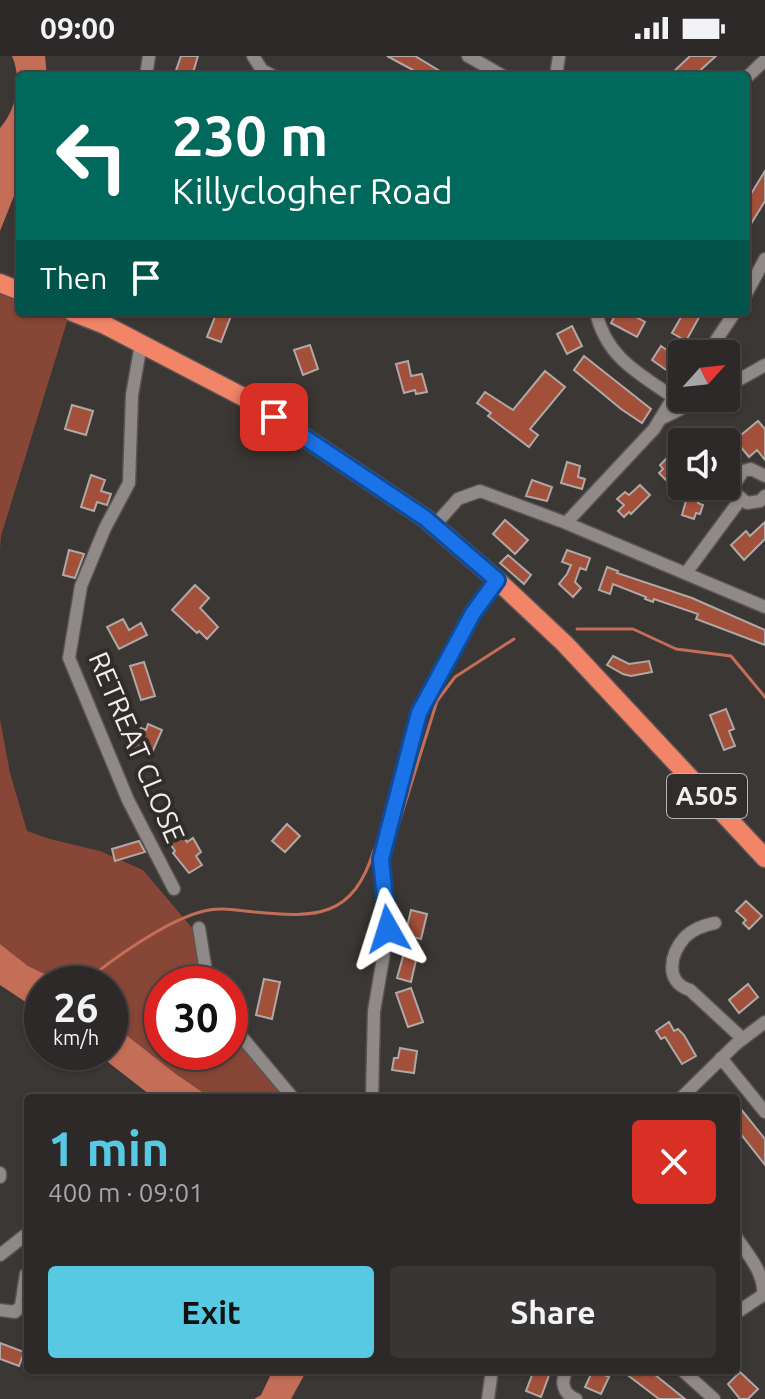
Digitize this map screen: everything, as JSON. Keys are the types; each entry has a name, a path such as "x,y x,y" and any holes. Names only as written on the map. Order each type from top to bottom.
{"highway":[{"name":"A505","path":"106,318 141,344 249,400 434,526 565,644 765,858"}],"street":[{"path":"468,56 496,72"},
{"path":"750,74 765,60"},
{"path":"750,287 765,259"},
{"path":"597,316 600,330 614,354 668,393"},
{"path":"716,340 732,316"},
{"name":"RETREAT CLOSE","path":"141,344 132,395 129,483 105,528 81,586 69,658 128,800 174,889"},
{"path":"740,379 765,365"},
{"path":"566,523 617,471 668,405"},
{"path":"660,419 674,412"},
{"path":"740,474 751,469 765,476"},
{"path":"434,526 458,499 480,491 566,523 765,607"},
{"path":"686,573 740,500 753,503 765,496"},
{"path":"372,1094 374,1011 388,929 381,859 385,836 419,713 473,613 497,580"},
{"path":"715,923 702,926 686,937 673,961 672,976 679,987 690,990 743,1039"},
{"path":"199,928 205,966"},
{"path":"685,1094 721,1058 765,1022"},
{"path":"248,1044 290,1094"},
{"path":"721,1058 763,1106"},
{"path":"0,1255 24,1236"},
{"path":"740,1243 764,1285 763,1295 740,1310"},
{"path":"0,1310 15,1312 21,1306 24,1287"},
{"path":"488,1399 491,1374"},
{"path":"565,1374 563,1388 576,1399"},
{"path":"686,1374 714,1399"}],"shaded area":[{"path":"12,56 45,56 47,72 17,72"},
{"path":"16,94 16,191 0,231 0,128"},
{"path":"0,284 16,290 16,316 69,316 1,536 0,550"},
{"path":"0,719 10,773 27,831 100,851 143,870 193,929 200,966 144,966 144,1049 128,1036 128,966 28,966 0,944"},
{"path":"0,944 28,966 24,966 24,1001 0,985"},
{"path":"128,1036 144,1049 144,1070 171,1070 205,1094 149,1094 118,1070 128,1070"},
{"path":"248,1052 284,1094 205,1094 171,1070 248,1070"},
{"path":"271,1374 305,1374 291,1399 254,1399 261,1395"}],"building":[{"path":"181,56 198,56 193,72 175,72"},
{"path":"387,56 415,56 441,72 413,70"},
{"path":"690,56 716,56 698,72 673,72"},
{"path":"765,171 765,201 750,225 750,195"},
{"path":"215,316 231,316 221,342 207,337"},
{"path":"615,316 634,316 645,322 637,337 611,323"},
{"path":"682,316 700,316 687,340 672,333"},
{"path":"572,326 582,346 567,354 557,334"},
{"path":"310,345 318,369 303,375 294,350"},
{"path":"661,346 668,351 668,371 652,360"},
{"path":"584,356 651,409 642,423 574,370"},
{"path":"408,361 411,376 422,374 427,392 416,394 415,390 404,393 396,364"},
{"path":"545,371 565,387 530,429 538,435 529,447 488,416 491,413 477,403 485,392 513,410"},
{"path":"72,405 93,411 86,435 65,429"},
{"path":"758,421 765,429 765,460 757,450 749,457 740,446 740,436"},
{"path":"666,459 668,482 659,473 663,469 660,465"},
{"path":"567,462 580,466 578,477 585,479 582,489 561,483"},
{"path":"91,475 105,480 101,491 111,494 107,505 97,502 94,511 81,507"},
{"path":"532,480 552,487 547,501 526,496"},
{"path":"640,485 650,495 624,517 618,511 624,505 617,499 625,492 629,495"},
{"path":"686,500 699,500 698,503 703,505 694,519 682,515"},
{"path":"505,520 528,540 515,554 493,534"},
{"path":"765,522 765,539 744,560 731,545 746,531 750,536"},
{"path":"69,550 84,554 75,578 63,575"},
{"path":"567,550 590,558 586,570 580,568 575,582 581,588 573,597 559,584 571,565 562,562"},
{"path":"508,555 531,575 524,584 500,563"},
{"path":"607,567 692,598 765,630 765,645 696,619 698,614 654,599 653,602 613,584 610,594 599,590"},
{"path":"195,585 209,598 200,608 218,627 207,639 172,610"},
{"path":"123,619 129,630 141,623 147,635 119,649 107,627"},
{"path":"613,656 629,664 649,661 652,672 631,676 623,674 607,665"},
{"path":"144,662 155,696 141,700 130,666"},
{"path":"726,709 734,729 729,731 735,746 724,750 710,715"},
{"path":"148,724 162,730 151,755 130,746 135,734 138,735 141,728 146,730"},
{"path":"287,824 300,836 285,852 272,841"},
{"path":"181,833 187,842 193,838 201,852 196,856 202,865 189,873 173,853 175,851 169,842"},
{"path":"139,841 145,852 115,861 112,849"},
{"path":"746,901 762,916 749,929 743,923 746,920 736,911"},
{"path":"411,910 427,914 421,939 405,935"},
{"path":"404,953 417,956 411,982 397,978"},
{"path":"264,979 280,982 272,1019 256,1015"},
{"path":"748,984 758,997 739,1013 729,1000"},
{"path":"411,988 423,1022 408,1027 396,993"},
{"path":"669,1022 674,1031 678,1029 684,1035 696,1056 682,1064 665,1037 661,1039 656,1031"},
{"path":"400,1048 417,1051 414,1073 392,1070"},
{"path":"740,1108 765,1139 765,1165 740,1133"},
{"path":"0,1343 24,1352 19,1366 0,1359"},
{"path":"740,1372 758,1389 748,1399 740,1399 728,1384"},
{"path":"532,1374 550,1374 541,1397 526,1391"},
{"path":"591,1374 609,1377 601,1394 585,1387"},
{"path":"626,1374 654,1374 685,1399 659,1399"}],"waterway":[{"path":"577,629 633,629 676,649 731,656 765,697"},
{"path":"388,842 394,839 437,701 455,677 514,639"},
{"path":"106,966 174,922 204,911 229,909 296,914 330,909 355,889 374,850 378,848"}],"route":[{"path":"274,417 425,518 497,580 473,613 419,713 381,859 388,929"}]}
